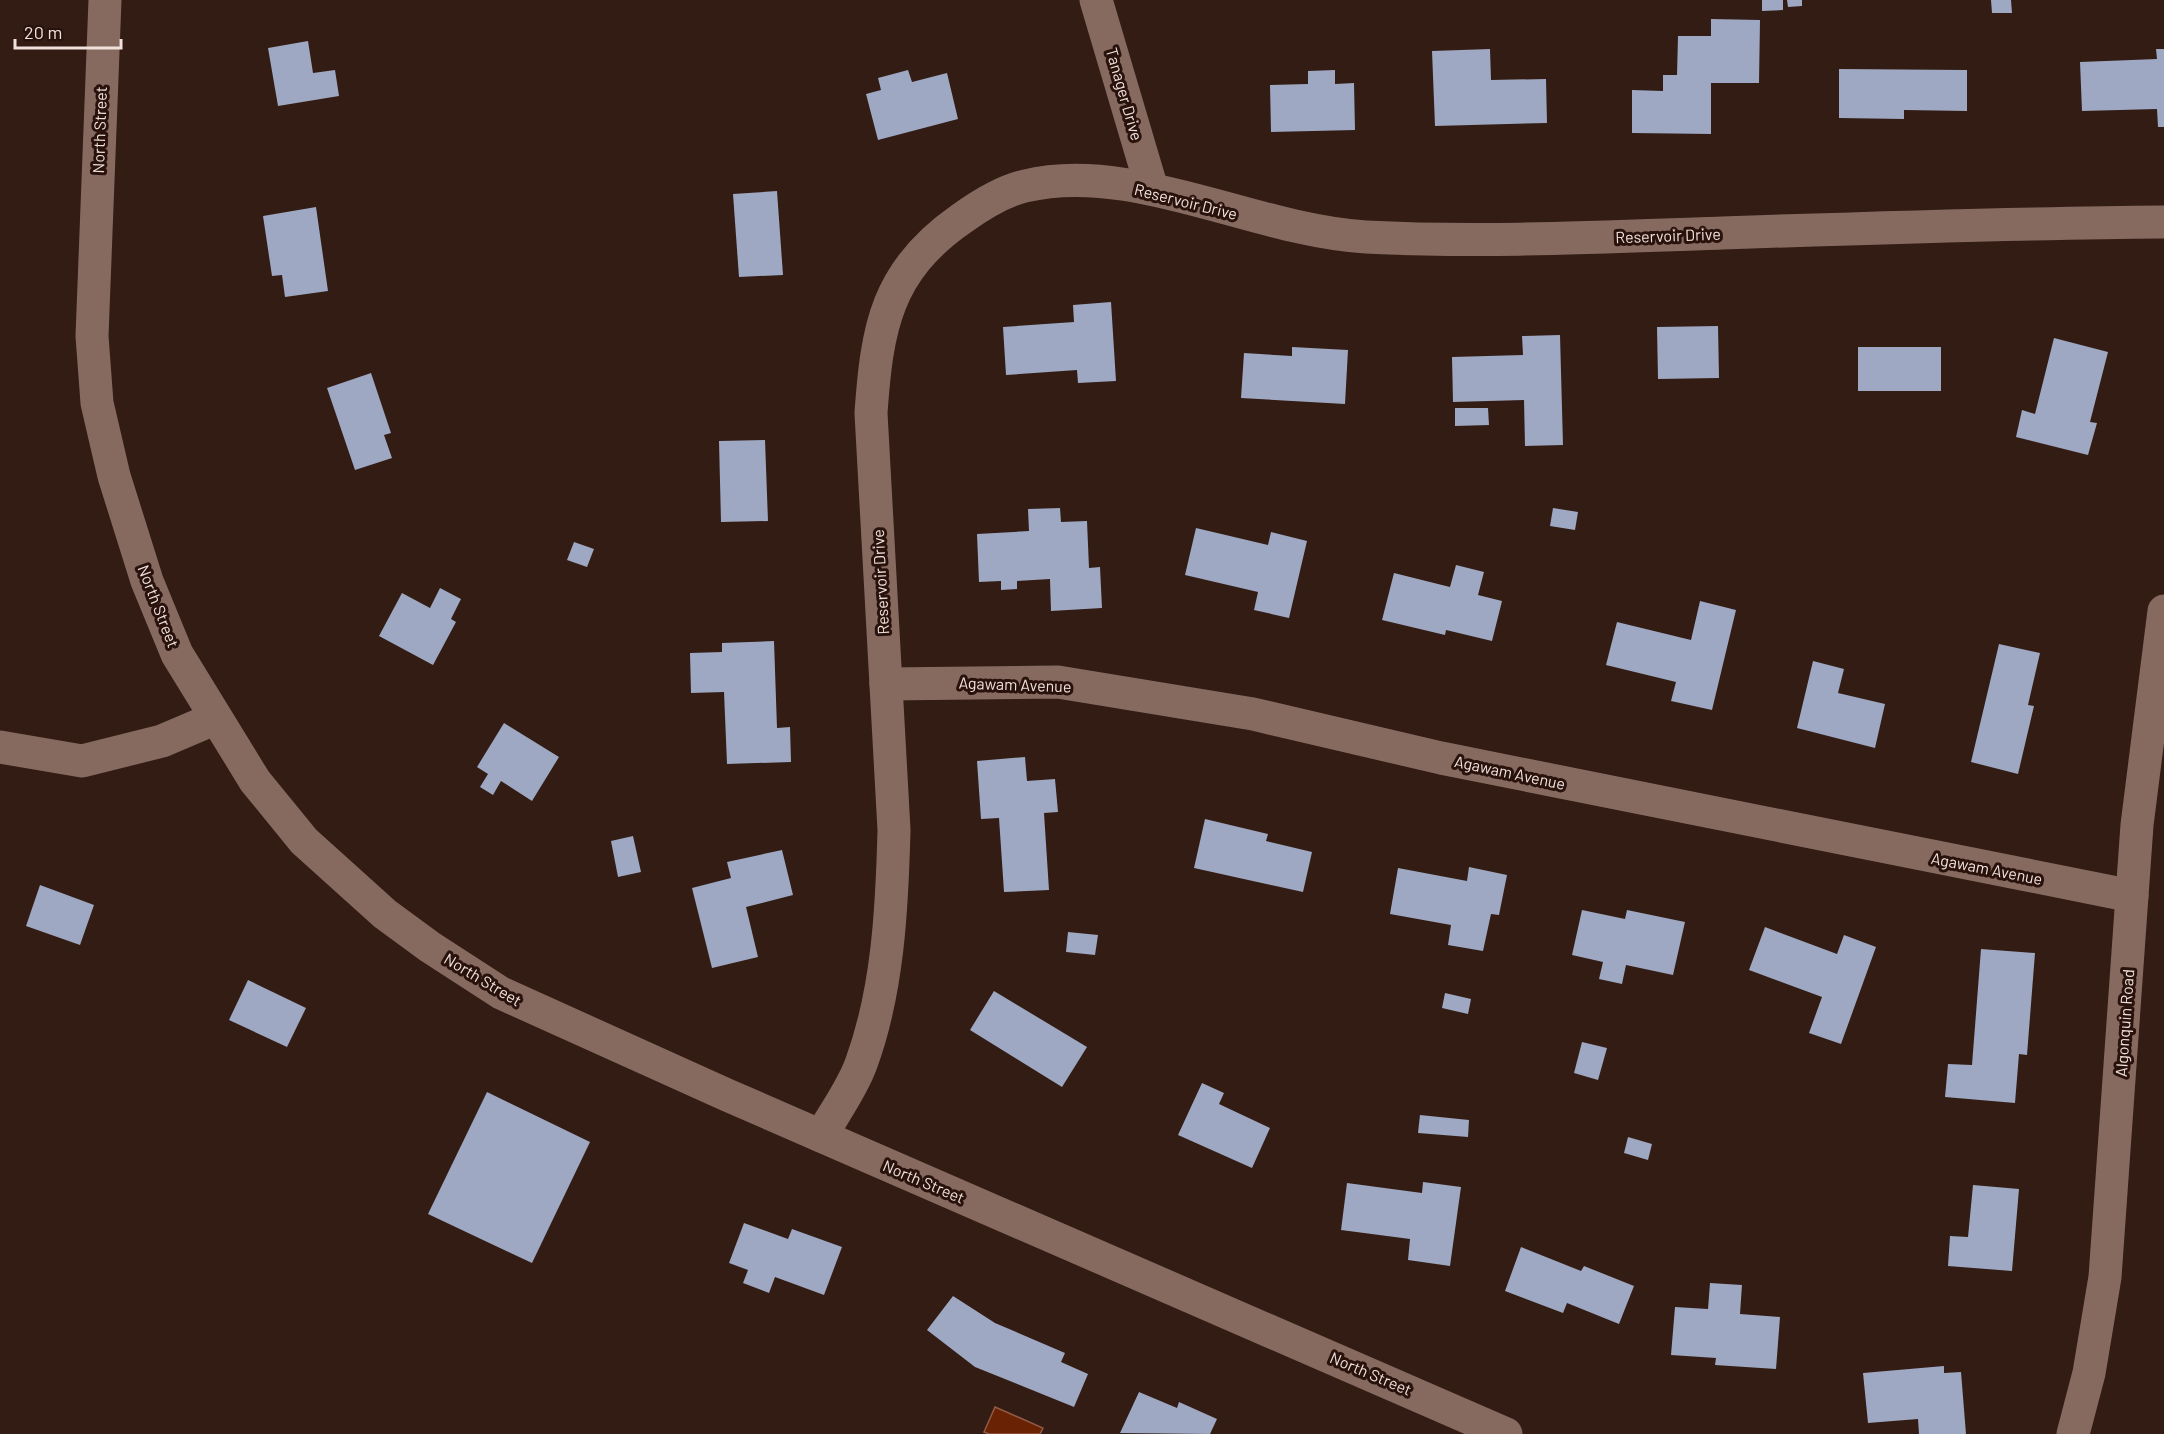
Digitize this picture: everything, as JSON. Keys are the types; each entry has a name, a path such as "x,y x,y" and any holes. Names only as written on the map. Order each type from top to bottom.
{"street":[{"name":"North Street","path":"105,0 92,326 98,403 114,476 147,580 177,654 255,781 304,841 385,914 430,947 501,993 821,1136 1506,1434"},
{"name":"Tanager Drive","path":"1096,0 1152,189"},
{"name":"Reservoir Drive","path":"821,1136 861,1067 876,1016 892,888 893,853 886,684 871,413 875,359 886,310 910,263 943,232 975,209 1023,186 1081,180 1152,189 1288,227 1363,237 1599,237 1966,224 2164,222"},
{"name":"Algonquin Road","path":"2073,1434 2089,1373 2105,1277 2137,825 2164,611"},
{"name":"Agawam Avenue","path":"886,684 1058,682 1253,714 1452,760 2132,896"},
{"path":"0,747 82,761 162,741 216,718"}],"shaded area":[{"path":"995,1407 1043,1428 1040,1434 989,1434 984,1432"}],"building":[{"path":"1762,0 1783,0 1783,10 1762,11"},
{"path":"1787,0 1802,0 1802,6 1788,7"},
{"path":"1991,0 2011,0 2012,13 1992,13"},
{"path":"1711,19 1760,20 1759,83 1711,83 1711,134 1632,133 1632,90 1663,91 1663,75 1677,75 1678,36 1711,36"},
{"path":"308,41 313,73 335,70 339,96 278,106 268,48"},
{"path":"1490,49 1491,80 1546,79 1547,123 1435,126 1432,51"},
{"path":"2156,49 2164,49 2164,127 2158,127 2157,109 2082,111 2080,62 2157,59"},
{"path":"1839,69 1967,70 1967,111 1904,110 1904,119 1839,118"},
{"path":"908,70 912,82 947,73 958,119 878,140 866,94 881,90 878,78"},
{"path":"1335,70 1335,84 1354,83 1355,130 1271,132 1270,85 1308,84 1308,71"},
{"path":"777,191 783,275 739,277 733,194"},
{"path":"316,207 328,291 285,297 282,275 272,276 263,216"},
{"path":"1111,302 1116,381 1078,383 1077,370 1006,375 1003,327 1074,322 1073,305"},
{"path":"1718,326 1719,378 1658,379 1657,327"},
{"path":"1560,335 1563,445 1525,446 1524,400 1453,402 1452,357 1523,355 1522,336"},
{"path":"2054,338 2108,352 2090,422 2097,423 2088,455 2016,437 2022,410 2035,414"},
{"path":"1292,347 1348,350 1345,404 1241,398 1244,353 1292,356"},
{"path":"1858,347 1941,347 1941,391 1858,391"},
{"path":"371,373 391,433 384,435 392,458 355,470 327,388"},
{"path":"1455,408 1488,408 1489,425 1455,426"},
{"path":"765,440 768,521 721,522 719,441"},
{"path":"1060,508 1061,522 1087,521 1089,568 1100,567 1102,608 1051,611 1050,579 1017,581 1017,589 1001,590 1001,581 979,582 977,534 1029,531 1028,509"},
{"path":"1553,508 1578,512 1575,530 1550,526"},
{"path":"1196,528 1268,545 1271,532 1307,541 1289,618 1254,610 1258,592 1185,575"},
{"path":"574,542 594,549 587,567 567,560"},
{"path":"1456,565 1484,572 1478,595 1502,601 1492,641 1446,630 1445,635 1382,620 1394,573 1450,587"},
{"path":"440,588 461,599 451,619 456,622 433,665 379,636 402,593 430,608"},
{"path":"1700,601 1736,610 1712,710 1671,701 1676,682 1606,665 1617,622 1691,640"},
{"path":"774,641 777,728 790,727 791,762 727,764 724,692 691,693 690,653 722,652 722,643"},
{"path":"1999,644 2040,653 2028,705 2034,706 2018,774 1971,762"},
{"path":"1813,661 1844,669 1838,693 1885,704 1875,748 1797,728"},
{"path":"504,723 559,757 532,801 501,781 493,795 480,787 488,774 477,767"},
{"path":"1025,757 1027,781 1055,779 1058,812 1044,813 1049,890 1004,892 999,818 981,819 977,761"},
{"path":"1205,819 1268,834 1266,841 1312,852 1303,892 1194,868"},
{"path":"633,836 641,872 618,877 611,841"},
{"path":"782,850 793,895 746,907 758,957 712,968 692,888 731,878 727,862"},
{"path":"1469,867 1507,875 1499,915 1491,914 1483,951 1448,945 1451,925 1390,914 1398,868 1467,881"},
{"path":"40,885 94,905 80,945 26,926"},
{"path":"1582,910 1625,919 1627,910 1685,922 1673,975 1626,965 1622,984 1599,979 1603,962 1572,955"},
{"path":"1765,927 1837,954 1844,935 1876,947 1841,1044 1809,1033 1822,997 1749,970"},
{"path":"1068,932 1098,935 1095,955 1066,952"},
{"path":"1981,949 2035,953 2027,1055 2019,1054 2015,1103 1945,1097 1948,1064 1972,1065"},
{"path":"248,980 306,1008 287,1047 229,1020"},
{"path":"994,991 1087,1047 1062,1087 970,1030"},
{"path":"1445,993 1471,999 1468,1014 1442,1008"},
{"path":"1582,1042 1607,1048 1598,1080 1574,1073"},
{"path":"1202,1083 1224,1093 1219,1104 1270,1128 1252,1168 1178,1135"},
{"path":"487,1092 590,1142 532,1263 428,1214"},
{"path":"1420,1115 1469,1120 1468,1137 1418,1133"},
{"path":"1628,1137 1652,1144 1648,1160 1624,1153"},
{"path":"1423,1182 1461,1187 1450,1266 1408,1260 1410,1239 1341,1230 1347,1183 1422,1193"},
{"path":"1973,1185 2019,1189 2012,1271 1948,1266 1950,1236 1968,1237"},
{"path":"744,1223 788,1239 792,1229 842,1247 824,1295 775,1277 769,1293 743,1283 748,1270 729,1263"},
{"path":"1521,1247 1581,1271 1584,1266 1634,1286 1619,1324 1567,1303 1563,1313 1505,1291"},
{"path":"1710,1283 1742,1285 1740,1314 1780,1317 1776,1369 1715,1365 1716,1358 1671,1355 1675,1307 1708,1309"},
{"path":"953,1296 995,1323 1065,1353 1061,1362 1088,1374 1074,1407 975,1367 927,1330"},
{"path":"1944,1366 1944,1373 1961,1372 1966,1434 1919,1434 1918,1419 1868,1423 1863,1373"},
{"path":"1139,1392 1177,1408 1179,1402 1217,1419 1210,1434 1120,1433"}]}
